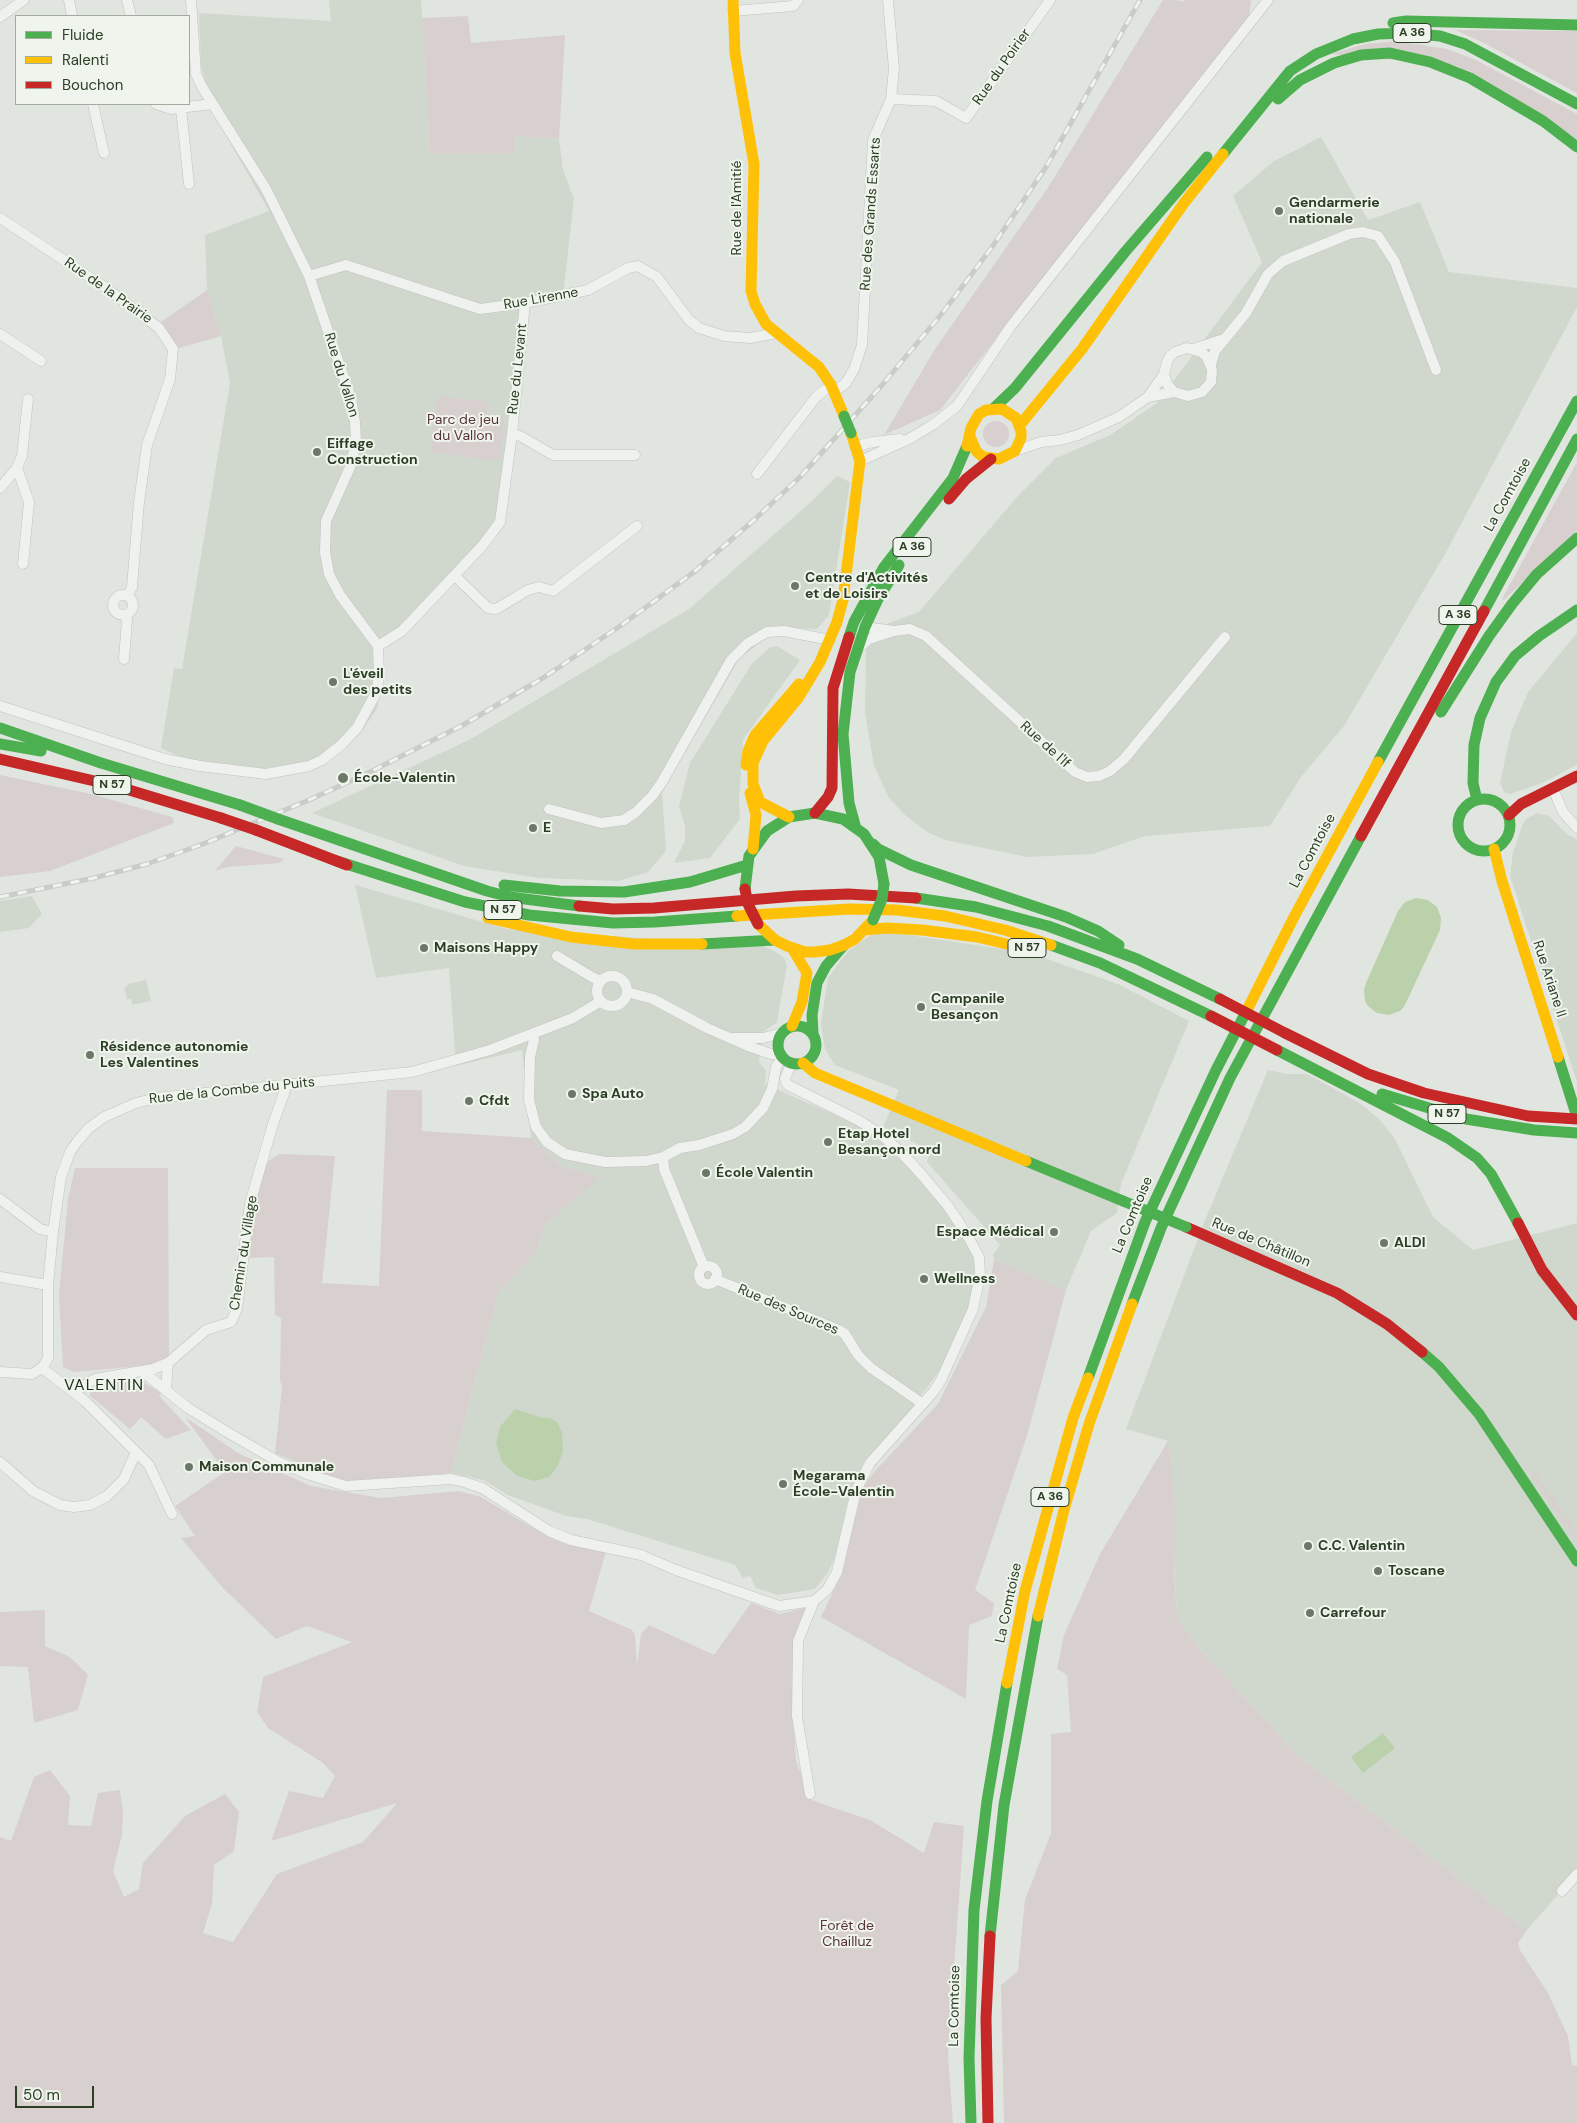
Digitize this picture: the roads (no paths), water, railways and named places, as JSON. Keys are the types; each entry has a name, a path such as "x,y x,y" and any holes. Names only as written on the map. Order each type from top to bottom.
{"main road":[{"name":"Rue de l'Amitié","path":"733,5 735,53 754,164 751,291 766,324 820,367 844,416 860,461 855,514 837,622 820,662 799,697 763,741 753,762 753,784 760,802 789,817"},
{"name":"A 36","path":"816,813 832,788 833,688 843,651 854,622 870,588 884,567 953,478 965,454 974,420 986,410 994,408 1015,388 1125,252 1276,74 1299,54 1311,47 1350,31 1366,27 1406,21 1577,25"},
{"name":"A 36","path":"1366,27 1442,31 1467,38 1512,60 1577,98"},
{"name":"A 36","path":"855,826 849,802 843,734 850,672 865,626 891,576 966,479 991,459 1005,458 1015,451 1021,438 1021,428 1082,349 1184,203 1290,71 1316,54 1353,39 1392,33 1428,34 1465,44 1502,62 1577,104"},
{"name":"A 36","path":"1258,111 1280,97 1300,80 1328,66 1361,55 1390,53 1430,62 1470,78 1543,121 1577,147"},
{"name":"La Comtoise","path":"971,2123 969,2028 971,1964 975,1901 987,1801 1004,1696 1025,1591 1073,1418 1145,1222 1216,1070 1391,737 1577,401"},
{"path":"994,408 1010,412 1021,428"},
{"path":"970,436 976,451 991,459"},
{"name":"A 36","path":"988,2123 987,1967 992,1903 1004,1805 1020,1703 1042,1594 1086,1433 1140,1281 1179,1185 1230,1078 1577,439"},
{"name":"A 36","path":"1388,786 1424,738 1489,636 1512,604 1537,574 1577,538"},
{"path":"1477,800 1473,784 1474,745 1480,718 1496,682 1515,656 1539,636 1577,610"},
{"name":"Rue de l'Amitié","path":"753,849 756,815 746,782 748,751 755,735 763,725 820,662"},
{"path":"0,728 101,763"},
{"name":"N 57","path":"0,744 101,763 240,805 423,870 510,898 592,908 654,908 822,895 922,898 976,907 1028,920 1137,959 1368,1074 1416,1091 1500,1111 1560,1118 1577,1118"},
{"name":"N 57","path":"0,759 116,786 221,818 337,860 464,911 548,933 596,940 656,944 775,940"},
{"path":"1509,815 1521,804 1554,790 1577,776"},
{"path":"1477,800 1492,800 1505,809 1509,815 1510,823 1506,839 1494,849 1477,850 1470,847 1460,834 1459,817 1463,810 1477,800"},
{"name":"N 57","path":"844,945 830,950 815,952 792,948 775,940 758,924 748,904 745,889 747,865 753,849 767,831 789,817 816,813 829,814 855,826 878,849 911,865 1066,917 1098,931 1137,959"},
{"name":"N 57","path":"813,1034 812,1015 817,983 826,966 844,945 864,930 872,920 882,899 883,870 872,844"},
{"name":"Rue Ariane II","path":"1494,849 1502,881 1577,1118"},
{"name":"N 57","path":"337,860 465,902 522,914 564,919 613,923 655,922 797,910 849,909 897,910 944,916 1005,930 1100,963 1182,1001 1334,1078 1428,1109 1466,1119 1534,1130 1577,1133"},
{"name":"N 57","path":"423,870 530,888 607,893 642,890 690,882 747,865"},
{"name":"N 57","path":"864,930 887,928 922,930 1009,944 1061,957 1182,1001"},
{"path":"792,948 807,973 802,1002 792,1026 782,1034 778,1044 789,1059 811,1058 816,1049"},
{"path":"792,1026 805,1027 813,1034 816,1049 823,1063 836,1080"},
{"name":"Rue de Châtillon","path":"789,1059 965,1136 1186,1227 1337,1293 1365,1309 1414,1345 1439,1367 1479,1414 1577,1561"},
{"path":"1334,1078 1448,1138 1477,1158 1491,1174 1505,1196 1542,1270 1577,1315"}],"street":[{"path":"0,17 24,0"},
{"path":"69,0 72,15"},
{"path":"127,0 131,15"},
{"name":"Rue du Vallon","path":"191,0 196,74 212,104 266,189 308,276 351,398 356,422 356,441 351,464 326,521 325,552 329,574 340,596 378,646"},
{"path":"733,5 793,6 798,0"},
{"name":"Rue des Grands Essarts","path":"832,389 846,383 862,345 874,140 891,99 894,69 888,0"},
{"name":"Rue du Poirier","path":"891,99 936,101 966,118 1050,0"},
{"path":"860,461 934,424 957,406 1011,326 1268,0"},
{"path":"159,105 171,109 181,109 212,104"},
{"path":"93,105 104,153"},
{"path":"181,109 189,184"},
{"name":"Rue de la Prairie","path":"0,218 106,288 159,328 173,349 170,379 147,445 139,502 132,586 128,595"},
{"path":"1148,397 1174,392 1188,396 1202,392 1211,382 1211,365 1215,352 1246,313 1268,274 1283,261 1349,234 1363,232 1378,236 1395,262 1436,370"},
{"name":"Rue Lirenne","path":"308,276 346,265 480,309 525,303 588,290 628,268 638,266 657,277 689,320 699,328 724,336 750,338 777,333"},
{"name":"Rue du Levant","path":"378,646 402,631 483,545 500,522 512,434 525,303"},
{"path":"0,334 41,361"},
{"path":"1015,451 1041,442 1060,440 1098,428 1119,417 1148,397 1164,374 1167,362 1175,352 1224,340"},
{"path":"1193,348 1208,357 1211,365"},
{"path":"1164,374 1167,384 1174,392"},
{"path":"757,474 816,397 832,389"},
{"path":"0,488 18,468 22,456 28,399"},
{"path":"1021,428 1041,442"},
{"name":"Rue du Levant","path":"512,434 526,439 553,455 635,455"},
{"path":"855,446 909,438"},
{"path":"18,468 29,502 23,564"},
{"path":"455,576 488,608 496,608 528,590 539,587 553,591 637,526"},
{"path":"128,595 132,600 134,606 131,612 125,615 116,612 113,604 118,596 128,595"},
{"path":"124,659 127,620 125,615"},
{"path":"843,651 851,637 865,626"},
{"name":"Rue de l'If","path":"865,626 894,631 910,629 926,636 1074,772 1087,777 1099,776 1110,771 1124,759 1225,637"},
{"path":"549,809 601,824 624,820 636,812 652,796 662,782 732,660 748,643 767,632 784,631 830,640"},
{"path":"856,651 869,639 894,631"},
{"path":"0,706 165,759 200,766 266,774 309,766 322,760 342,745 357,728 370,708 376,693 379,677 378,646"},
{"path":"1554,790 1563,812 1577,828"},
{"path":"557,956 601,981"},
{"path":"609,976 618,977 625,983 627,992 624,1000 617,1005 609,1005 602,1001 598,993 601,981 609,976"},
{"path":"627,992 653,999 708,1028 771,1054 789,1059"},
{"name":"Rue de la Combe du Puits","path":"42,1368 48,1358 48,1285 61,1177 70,1152 88,1129 104,1117 136,1103 156,1098 412,1072 490,1050 574,1018 602,1001"},
{"path":"532,1034 534,1040 530,1057 529,1100 536,1127 547,1142 565,1154 605,1162 646,1161 663,1157 680,1148 719,1139 745,1127 767,1102 773,1085 776,1067 789,1059"},
{"path":"731,1038 763,1038 782,1034"},
{"path":"789,1059 786,1082 801,1093 858,1120 899,1150 948,1206 970,1238 978,1257 980,1274 973,1309 941,1380 923,1404 870,1463 856,1491 837,1572 827,1590 814,1601 798,1642 797,1716 810,1794"},
{"name":"Chemin du Village","path":"74,1392 95,1378 143,1372 168,1362 206,1330 231,1322 234,1316 250,1203 264,1151 286,1085"},
{"name":"Rue des Sources","path":"663,1157 664,1168 704,1267 700,1271 701,1280 710,1283 715,1279 839,1330 870,1368 923,1404"},
{"path":"0,1199 40,1229 53,1232"},
{"path":"0,1277 48,1285"},
{"path":"166,1389 168,1362"},
{"path":"0,1372 32,1374 42,1368 74,1392 149,1465 172,1514"},
{"path":"143,1372 188,1408 279,1462 307,1474 346,1486 451,1479 464,1482 482,1488 549,1531 571,1540 641,1555 676,1570 779,1606 814,1601"},
{"path":"0,1462 33,1491 60,1505 74,1507 90,1505 107,1496 124,1479 136,1452"},
{"path":"1562,1890 1577,1874"}],"railway":[{"path":"0,897 94,878 147,864 203,844 368,773 463,725 543,678 623,624 694,572 800,477 883,384 944,311 992,247 1046,167 1140,0"}],"place":[{"name":"Gendarmerie nationale","path":"1279,211"},
{"name":"Eiffage Construction","path":"317,452"},
{"name":"Centre d'Activités et de Loisirs","path":"795,586"},
{"name":"L'éveil des petits","path":"333,682"},
{"name":"École-Valentin","path":"343,778"},
{"name":"E","path":"533,828"},
{"name":"Maisons Happy","path":"424,948"},
{"name":"Campanile Besançon","path":"921,1007"},
{"name":"Résidence autonomie Les Valentines","path":"90,1055"},
{"name":"Spa Auto","path":"572,1094"},
{"name":"Cfdt","path":"469,1101"},
{"name":"Etap Hotel Besançon nord","path":"828,1142"},
{"name":"École Valentin","path":"706,1173"},
{"name":"Espace Médical","path":"1054,1232"},
{"name":"ALDI","path":"1384,1243"},
{"name":"Wellness","path":"924,1279"},
{"name":"Maison Communale","path":"189,1467"},
{"name":"Megarama École-Valentin","path":"783,1484"},
{"name":"C.C. Valentin","path":"1308,1546"},
{"name":"Toscane","path":"1378,1571"},
{"name":"Carrefour","path":"1310,1613"}],"district":[{"name":"VALENTIN","path":"104,1386"}],"park label":[{"name":"Parc de jeu du Vallon","path":"463,428"},
{"name":"Forêt de Chailluz","path":"847,1934"}]}
